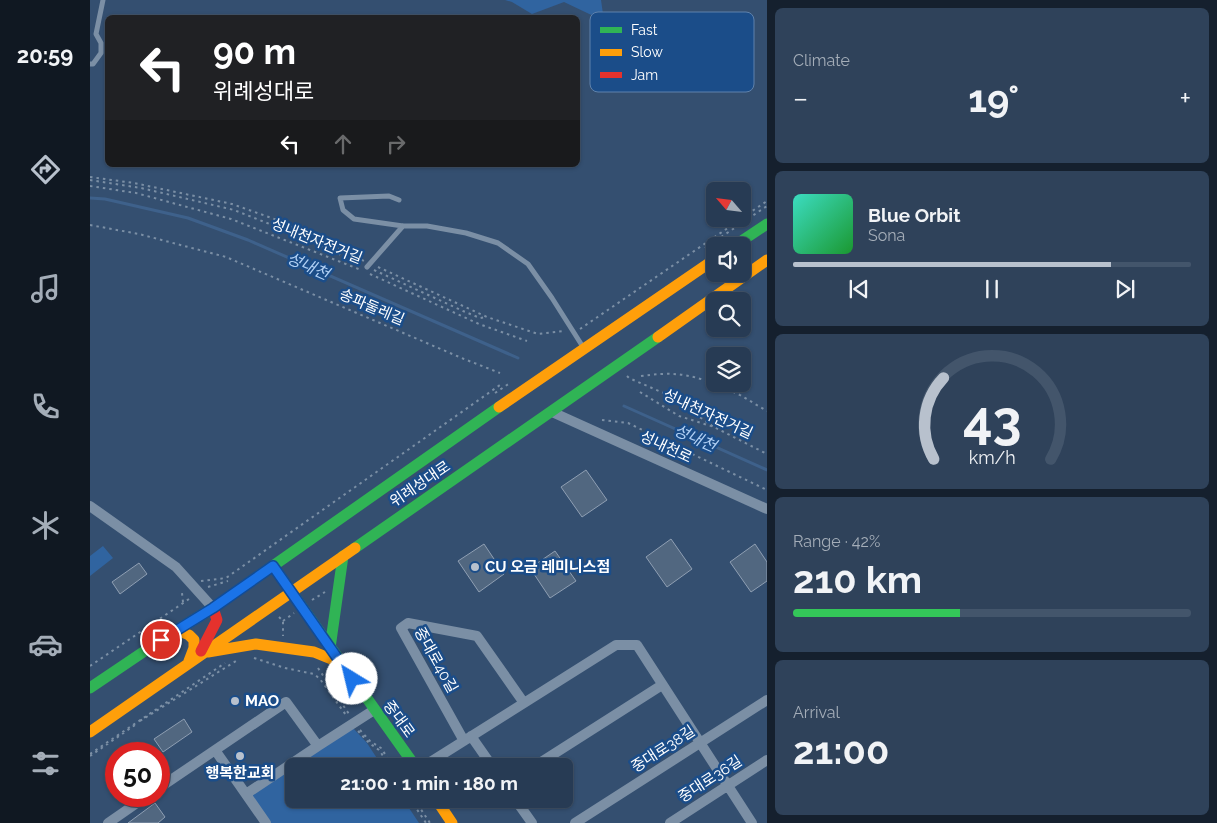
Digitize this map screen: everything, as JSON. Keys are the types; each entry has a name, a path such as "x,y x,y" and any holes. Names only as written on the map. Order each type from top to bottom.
{"main road":[{"path":"748,237 767,224"},
{"name":"위례성대로","path":"90,732 290,591 620,366 767,260"},
{"name":"위례성대로","path":"90,688 176,630 213,608 584,348 706,265"},
{"path":"330,648 343,556"},
{"name":"중대로","path":"273,566 409,758"},
{"path":"201,654 217,620 213,608"},
{"path":"176,630 192,636 195,640 194,650 188,663"},
{"path":"201,654 256,644 314,652 341,663"},
{"path":"442,808 452,823"}],"street":[{"name":"성내천로","path":"552,412 767,509"},
{"path":"90,506 176,567 213,608"},
{"name":"중대로40길","path":"468,739 401,628 408,624 477,636 524,703"},
{"path":"437,758 616,645 637,645 752,823"},
{"path":"548,758 662,685"},
{"name":"중대로38길","path":"575,823 767,700"},
{"path":"170,780 286,702 318,746"},
{"path":"246,794 374,710"},
{"path":"468,739 485,758"},
{"path":"214,750 266,823"},
{"name":"중대로36길","path":"673,822 767,760"},
{"path":"108,823 131,807"},
{"path":"521,808 532,823"}],"lane":[{"path":"90,64 93,64 101,53 100,43 96,34 103,0"},
{"path":"399,200 389,196 340,198 342,210 354,219 403,226 427,226 466,233 498,243 528,264 584,348"},
{"path":"368,265 403,226"}],"path":[{"path":"90,178 234,210 290,232 487,317 538,334 572,332 589,323 727,228"},
{"path":"90,178 134,183 232,204 280,221 463,312 480,318 487,317"},
{"name":"성내천자전거길","path":"90,186 136,193 232,219 363,271 479,324 527,341"},
{"path":"751,212 767,201"},
{"name":"송파둘레길","path":"90,225 139,234 226,257 456,356 500,372"},
{"path":"589,323 600,337"},
{"path":"620,366 629,378 668,395 714,427"},
{"path":"641,376 667,372 706,381"},
{"path":"90,666 183,602 202,580 226,578 500,385"},
{"name":"성내천자전거길","path":"640,392 680,416 714,427 767,454"},
{"path":"733,392 767,411"},
{"path":"602,420 628,424 767,490"},
{"path":"183,602 182,593 230,581"},
{"path":"253,658 285,668 314,674 320,679 353,723 370,741 381,748 387,758"},
{"path":"90,755 239,659"},
{"path":"90,755 228,661"},
{"path":"315,664 353,723"},
{"path":"416,808 426,823"},
{"path":"420,808 430,823"}],"shaded area":[{"path":"505,0 601,0 603,12 590,12 590,14 564,2 532,14"},
{"path":"103,546 113,558 90,576 90,556"},
{"path":"353,728 367,743 377,758 306,758"},
{"path":"285,772 285,808 409,808 419,823 270,823 250,795"}],"building":[{"path":"586,470 607,500 582,517 561,487"},
{"path":"671,539 692,569 667,587 646,557"},
{"path":"484,544 504,574 479,592 458,561"},
{"path":"755,544 767,562 767,581 751,592 730,562"},
{"path":"555,551 576,581 550,598 530,568"},
{"path":"139,563 147,574 120,594 112,582"},
{"path":"184,719 192,732 170,747 170,742 156,742 154,739"},
{"path":"150,807 158,807 165,817 158,823 128,823"}],"waterway":[{"name":"성내천","path":"90,198 105,199 188,218 248,240 518,358"},
{"name":"성내천","path":"624,406 767,470"}],"traffic: fast":[{"path":"748,237 767,224"},
{"path":"355,548 658,337"},
{"path":"90,688 161,640 213,608 499,407"},
{"path":"330,648 343,556"},
{"path":"273,566 409,758"}],"traffic: slow":[{"path":"658,337 767,260"},
{"path":"499,407 706,265"},
{"path":"90,732 355,548"},
{"path":"177,630 189,635 194,640 194,648 189,661"},
{"path":"208,652 256,644 314,652 341,663"},
{"path":"442,808 452,823"}],"traffic: jam":[{"path":"201,651 217,620 213,608"}],"place":[{"name":"CU 오금 레미니스점","path":"475,567"},
{"name":"MAO","path":"235,701"},
{"name":"행복한교회","path":"240,756"}],"route":[{"path":"161,640 213,608 273,566 352,679"}]}
